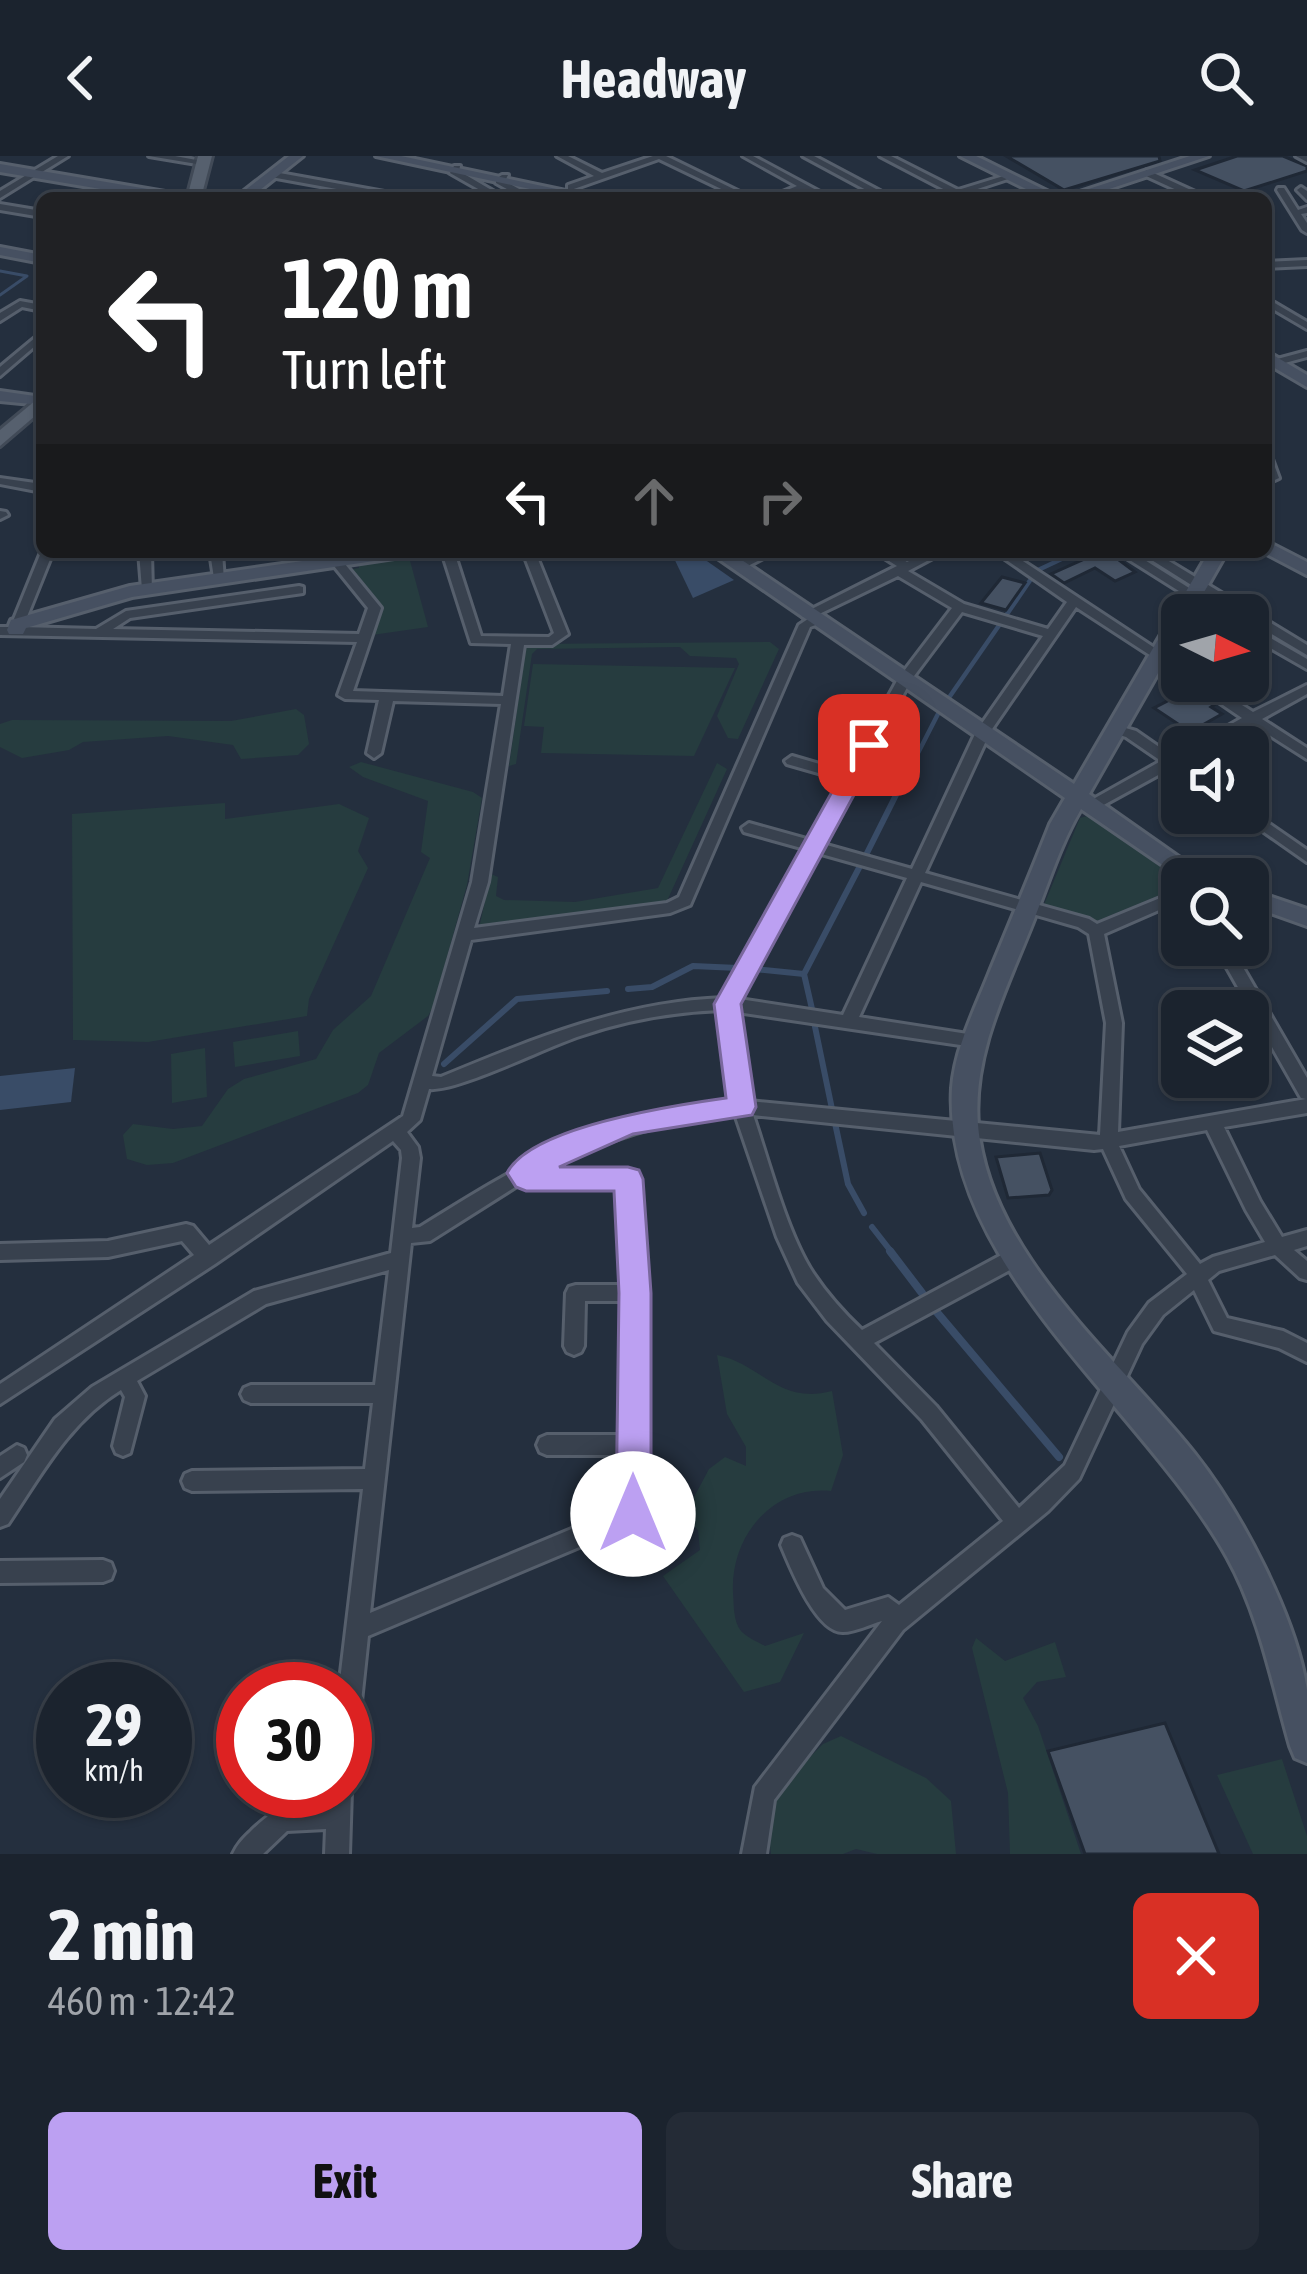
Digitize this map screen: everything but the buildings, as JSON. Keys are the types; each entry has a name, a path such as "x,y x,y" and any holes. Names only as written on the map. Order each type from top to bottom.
{"main road":[{"path":"196,192 209,158"},
{"path":"208,192 209,158"},
{"path":"0,421 36,398"},
{"path":"0,440 36,399"}],"street":[{"path":"0,195 64,156"},
{"path":"153,156 209,158"},
{"path":"250,192 298,156"},
{"path":"382,156 459,164 576,192"},
{"path":"412,156 585,192"},
{"path":"561,156 601,176"},
{"path":"571,187 660,156 735,192"},
{"path":"747,156 816,192"},
{"path":"807,156 876,192"},
{"path":"884,156 955,192"},
{"path":"966,156 1041,192"},
{"path":"1087,192 1204,156"},
{"path":"459,164 453,171 490,192"},
{"path":"0,168 141,192"},
{"path":"1147,173 1187,192"},
{"path":"274,175 371,192"},
{"path":"505,177 499,181 519,192"},
{"path":"960,192 1010,177"},
{"path":"320,192 330,184"},
{"path":"790,192 806,186"},
{"path":"1281,190 1302,212 1307,230"},
{"path":"0,207 36,213"},
{"path":"0,251 36,258"},
{"path":"1272,265 1307,263"},
{"path":"0,318 20,304 36,307"},
{"path":"1272,306 1307,326"},
{"path":"0,373 36,340"},
{"path":"0,349 22,353"},
{"path":"1272,360 1307,354"},
{"path":"1272,363 1307,382"},
{"path":"0,396 36,397"},
{"path":"0,481 36,487"},
{"path":"1272,536 1307,556"},
{"path":"1272,550 1307,570"},
{"path":"11,628 44,558"},
{"path":"145,558 148,589"},
{"path":"218,558 220,578"},
{"path":"11,628 148,589 220,578 290,560 350,558"},
{"path":"450,558 476,640 553,641 561,634 531,558"},
{"path":"727,558 1169,858"},
{"path":"738,566 756,558"},
{"path":"888,558 959,607 1048,634"},
{"path":"467,934 670,908 685,902 805,625 812,616 924,558"},
{"path":"1009,558 1161,659"},
{"path":"1135,558 1307,651"},
{"path":"1153,558 1201,594"},
{"path":"1215,558 1115,729 1085,800 1027,908 974,1041 965,1083 966,1131 984,1201 1014,1258 1186,1466 1223,1519 1298,1684 1307,1746"},
{"path":"336,561 375,608 345,694 510,700"},
{"path":"97,634 125,616 299,590"},
{"path":"849,1021 983,731 1074,602"},
{"path":"959,607 905,679 728,1004 741,1107 794,1257 818,1297 914,1395 1018,1522"},
{"path":"11,628 359,638"},
{"path":"0,1395 397,1133 415,1113 467,934 518,642"},
{"path":"1269,642 1307,665"},
{"path":"1237,726 1307,688"},
{"path":"374,753 387,696"},
{"path":"1227,702 1307,754"},
{"path":"1115,729 1161,753"},
{"path":"792,761 851,778"},
{"path":"1085,800 1161,769"},
{"path":"749,828 1096,931 1161,903"},
{"path":"1269,830 1307,857"},
{"path":"1269,904 1307,918"},
{"path":"1096,931 1114,1023 1109,1143 1132,1194 1196,1275 1221,1324 1229,1330 1282,1340 1307,1352"},
{"path":"1234,966 1307,1093"},
{"path":"424,1082 442,1084 620,1015 670,1006 728,1004 974,1041"},
{"path":"402,1235 423,1235 568,1147 630,1123 741,1107 1109,1143 1307,1106"},
{"path":"1214,1124 1275,1244 1284,1258 1307,1272"},
{"path":"354,1662 411,1158 409,1147 397,1133"},
{"path":"358,1625 369,1625 633,1514 635,1293 628,1179 526,1179 522,1173"},
{"path":"0,1252 107,1249 186,1232 208,1258"},
{"path":"754,1854 763,1795 898,1620 1018,1522 1078,1463 1145,1323 1168,1296 1230,1258 1307,1238"},
{"path":"860,1341 1014,1258"},
{"path":"0,1517 73,1413 125,1378 262,1297 399,1259"},
{"path":"574,1346 577,1293 635,1293"},
{"path":"123,1446 135,1396 125,1378"},
{"path":"251,1394 382,1394"},
{"path":"547,1445 634,1445"},
{"path":"192,1481 372,1479"},
{"path":"792,1545 815,1596 841,1622 877,1608 888,1608 898,1620"},
{"path":"0,1572 103,1571"},
{"path":"244,1854 282,1819 309,1818"},
{"path":"336,1818 337,1854"}],"green space":[{"path":"409,558 428,627 372,635 381,607 347,570 359,564"},
{"path":"770,642 779,649 738,739 728,738 717,716 739,664 736,658 690,656 680,647 537,649 532,654 516,764 509,766 530,644"},
{"path":"533,664 735,668 694,756 541,753 544,727 524,726"},
{"path":"296,709 304,715 309,744 298,755 241,759 233,745 168,736 83,742 69,750 22,758 0,747 0,724 12,720 231,721"},
{"path":"361,762 482,798 467,885 428,1016 379,1053 368,1085 358,1093 173,1163 147,1165 127,1159 123,1135 133,1124 173,1129 202,1126 228,1089 244,1079 316,1059 333,1030 371,996 430,858 421,852 428,801 363,777 349,767"},
{"path":"717,763 727,769 667,901 479,928 491,874 498,877 496,896 504,900 575,902 658,888"},
{"path":"225,803 225,819 339,804 369,818 358,851 368,868 309,999 307,1016 148,1042 73,1040 72,814"},
{"path":"1090,815 1161,867 1161,895 1092,923 1043,907 1080,818"},
{"path":"298,1031 300,1056 235,1067 233,1042"},
{"path":"205,1048 207,1097 172,1103 171,1054"},
{"path":"717,1355 798,1393 832,1391 843,1455 831,1491 791,1496 774,1506 759,1518 739,1552 733,1593 741,1631 765,1646 804,1633 780,1682 744,1692 663,1576 700,1550 698,1530 684,1516 709,1469 725,1457 746,1466 746,1447 727,1414"},
{"path":"976,1638 1005,1661 1055,1642 1066,1677 1037,1682 1023,1698 1038,1726 1081,1854 1010,1854 1008,1793 972,1648"},
{"path":"841,1736 926,1778 951,1801 956,1854 877,1854 856,1849 843,1854 771,1854 765,1802 823,1744"},
{"path":"1282,1759 1307,1836 1307,1854 1253,1854 1217,1775"}],"water":[{"path":"674,558 703,558 734,580 693,598"},
{"path":"75,1068 71,1102 0,1110 0,1076"}],"waterway":[{"path":"0,271 27,276 0,295"},
{"path":"1036,571 1064,558"},
{"path":"1005,617 1031,579"},
{"path":"948,699 1000,624"},
{"path":"899,790 939,712"},
{"path":"867,853 900,787"},
{"path":"804,974 860,866"},
{"path":"628,989 652,987 693,966 738,968"},
{"path":"754,969 804,974"},
{"path":"804,974 812,1009"},
{"path":"444,1064 517,999 607,991"},
{"path":"814,1022 832,1109"},
{"path":"835,1123 848,1184 864,1213"},
{"path":"872,1227 893,1254"},
{"path":"890,1251 922,1293"},
{"path":"935,1310 1059,1457"}],"route":[{"path":"633,1514 635,1293 628,1179 526,1179 522,1173 568,1147 630,1123 741,1107 728,1004 869,745"}]}
